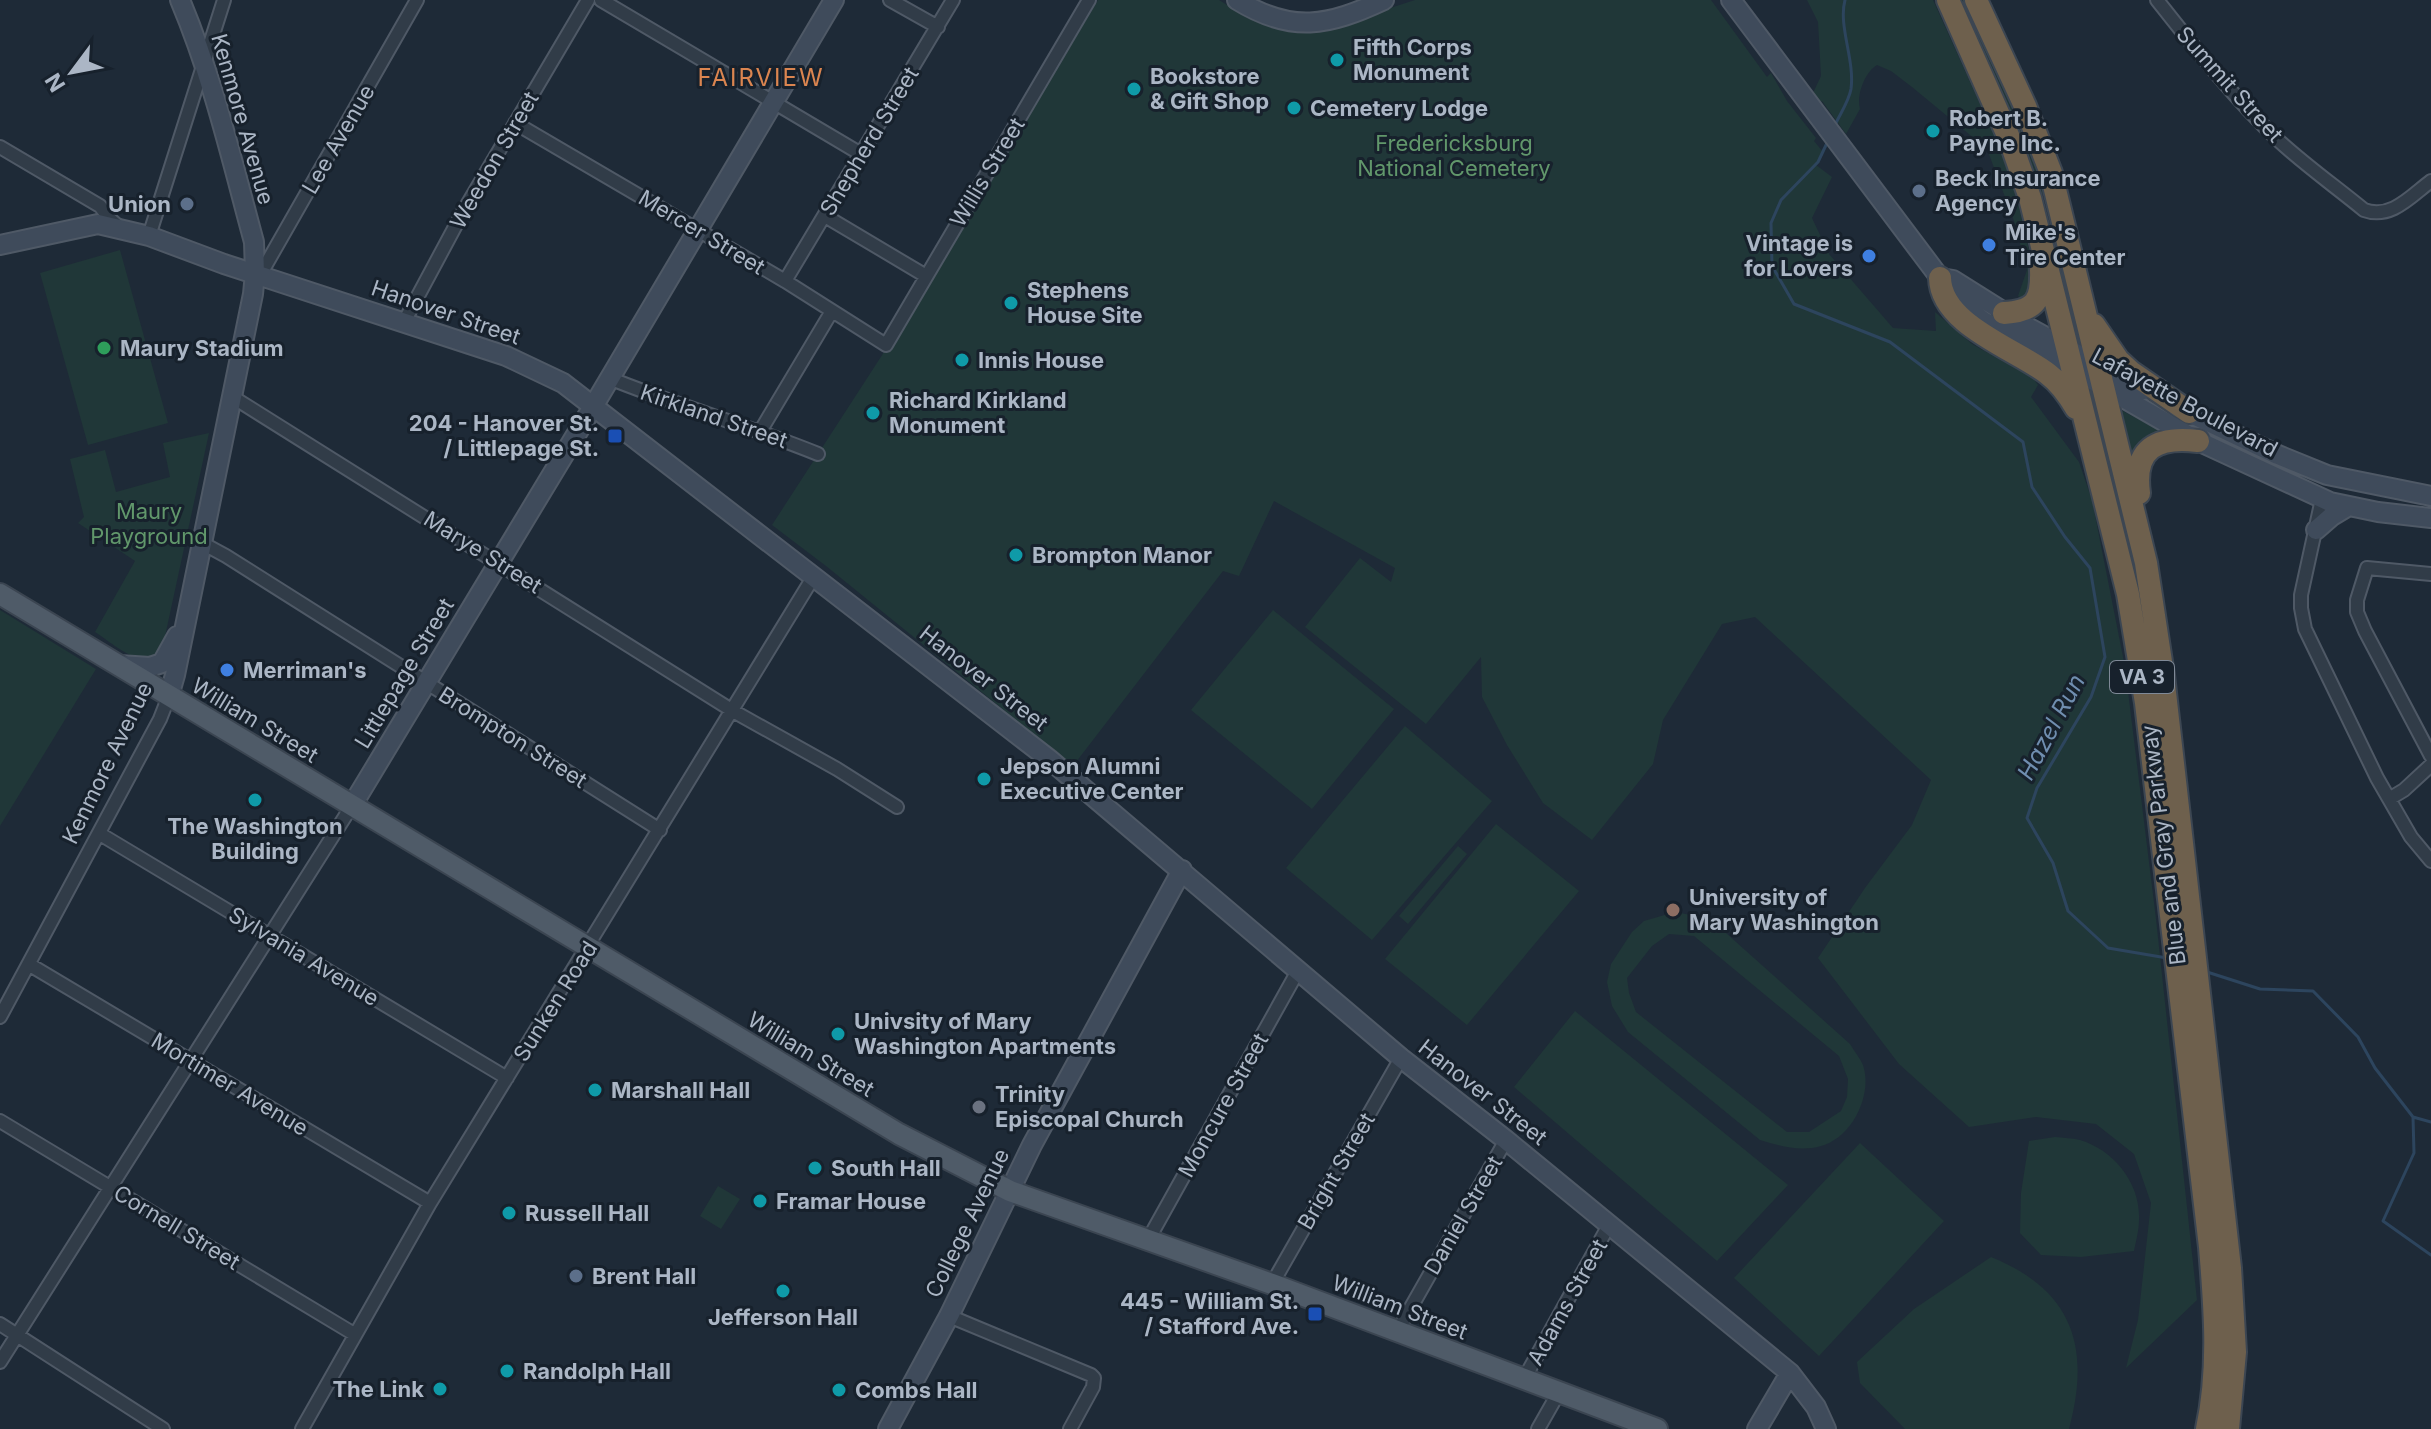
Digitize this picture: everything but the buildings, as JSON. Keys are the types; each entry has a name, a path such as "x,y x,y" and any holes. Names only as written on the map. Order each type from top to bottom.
{"highway":[{"name":"Blue and Gray Parkway","path":"1948,0 2025,180 2128,594 2183,934 2202,1011 2234,1314 2234,1367 2228,1429"},
{"name":"Blue and Gray Parkway","path":"1976,0 2035,128 2051,173 2146,563 2163,675 2183,934 2180,1002 2215,1303 2215,1377 2207,1429"},
{"path":"2004,313 2026,309 2038,298 2041,288 2039,233"},
{"path":"1940,278 1940,288 1964,320 2050,375 2072,401 2088,428"},
{"path":"2085,311 2118,360 2189,412"},
{"path":"2137,522 2137,472 2143,456 2164,441 2176,438 2198,441"}],"main road":[{"name":"William Street","path":"0,594 899,1134 1010,1191 1272,1284 1657,1429"}],"street":[{"name":"Kenmore Avenue","path":"0,1017 100,834 169,696 255,273 254,242 204,61 180,0"},
{"path":"149,236 224,0"},
{"name":"Lee Avenue","path":"255,273 264,268 417,0"},
{"name":"Weedon Street","path":"404,322 464,210 588,0"},
{"path":"601,0 861,154"},
{"name":"Littlepage Street","path":"0,1362 353,804 834,0"},
{"path":"890,0 938,27"},
{"name":"Shepherd Street","path":"785,281 953,0"},
{"name":"Willis Street","path":"886,345 1089,0"},
{"path":"1237,0 1277,20 1313,23 1332,20 1384,0"},
{"name":"Lafayette Boulevard","path":"1731,0 1940,278 1967,308 1983,321 2069,358"},
{"name":"Summit Street","path":"2157,0 2236,96 2280,141 2364,210 2387,213 2431,181"},
{"name":"Mercer Street","path":"515,123 785,281 886,345"},
{"path":"0,147 100,206 124,232"},
{"path":"825,216 926,276"},
{"name":"Hanover Street","path":"0,245 98,224 149,236 506,356 563,383 1036,749 1401,1058 1790,1373 1816,1407 1826,1429"},
{"name":"Lafayette Boulevard","path":"1940,278 1953,280 2198,441 2322,499 2347,507 2431,518"},
{"path":"761,430 832,311"},
{"path":"544,374 589,385 609,378"},
{"name":"Lafayette Boulevard","path":"2100,377 2189,412 2327,475 2431,496"},
{"name":"Kirkland Street","path":"609,378 660,398 761,430 818,454"},
{"name":"Marye Street","path":"231,396 733,711 837,769 897,807"},
{"path":"2348,480 2331,485 2322,499 2301,595 2305,629 2389,799 2411,837 2431,861"},
{"path":"2316,530 2347,507"},
{"name":"Brompton Street","path":"202,543 660,830"},
{"path":"2431,574 2367,568 2356,607 2365,631 2431,756"},
{"name":"Sunken Road","path":"302,1429 430,1203 814,576"},
{"path":"118,665 150,667 162,663 186,615"},
{"path":"2389,799 2404,790 2431,765"},
{"name":"Sylvania Avenue","path":"100,834 507,1078"},
{"name":"College Avenue","path":"888,1429 949,1316 1032,1145 1182,870"},
{"name":"Mortimer Avenue","path":"30,965 430,1203"},
{"name":"Moncure Street","path":"1148,1240 1299,969"},
{"name":"Bright Street","path":"1272,1284 1401,1058"},
{"name":"Cornell Street","path":"0,1121 354,1334"},
{"name":"Daniel Street","path":"1397,1332 1506,1140"},
{"name":"Adams Street","path":"1524,1379 1609,1225"},
{"path":"949,1316 1091,1375 1094,1381 1070,1429"},
{"path":"0,1324 147,1425 163,1429"},
{"path":"1757,1429 1790,1373"},
{"path":"1538,1429 1559,1392"}],"green space":[{"name":"Fredericksburg National Cemetery","path":"1098,0 1219,0 1248,18 1281,30 1320,32 1350,25 1415,0 1711,0 1767,77 1771,73 1823,152 1816,165 1832,177 1812,218 1829,254 1893,328 1936,331 1935,312 1972,344 2033,378 2038,385 2031,397 2079,462 2092,500 2125,667 2197,1300 2126,1368 2138,1320 2151,1203 2134,1154 2096,1124 2036,1117 1969,1127 1899,1064 1818,958 1912,825 1931,780 1755,617 1722,624 1663,720 1653,764 1592,840 1543,803 1507,745 1482,697 1481,657 1426,724 1305,627 1360,558 1391,582 1395,568 1274,501 1239,576 1223,571 1073,766 772,525 921,295"},
{"path":"1807,0 1933,0 2013,182 2037,284 2028,302 2018,296 2027,270 2014,221 1987,149 1912,87 1877,65 1862,84 1860,109 1846,134 1813,93 1821,76 1818,22"},
{"path":"1953,0 1969,0 2026,128 2050,203 2032,182"},
{"name":"Maury Stadium","path":"120,250 168,423 88,445 40,273"},
{"path":"2117,408 2167,434 2131,467"},
{"name":"Maury Playground","path":"209,433 164,641 150,657 132,656 95,632 135,561 78,523 84,517 70,459 105,450 116,492 170,477 163,443"},
{"path":"0,610 96,669 0,826"},
{"path":"1273,610 1394,709 1312,809 1191,710"},
{"path":"1405,726 1492,801 1372,940 1286,868"},
{"path":"1496,824 1579,891 1467,1025 1385,959"},
{"path":"1458,846 1467,854 1408,924 1399,916"},
{"path":"1668,914 1701,917 1717,925 1850,1044 1863,1065 1865,1089 1857,1114 1842,1134 1821,1146 1805,1148 1760,1140 1628,1032 1612,1006 1607,982 1611,964 1632,932 1644,921","holes":["1669,934 1694,936 1839,1056 1848,1079 1847,1097 1841,1111 1809,1132 1787,1132 1636,1012 1627,978 1652,946"]},
{"path":"1575,1011 1788,1185 1717,1261 1514,1087"},
{"path":"2055,1137 2077,1139 2092,1145 2123,1170 2138,1207 2134,1251 2081,1257 2041,1255 2020,1233 2021,1193 2029,1141"},
{"path":"1860,1143 1944,1221 1819,1356 1734,1278"},
{"path":"718,1186 740,1199 721,1229 700,1216"},
{"path":"1991,1257 2041,1286 2058,1304 2069,1325 2076,1347 2078,1372 2069,1429 1905,1429 1860,1383 1857,1362 1914,1309"}],"waterway":[{"name":"Hazel Run","path":"1835,125 1846,103 1852,78 1843,10 1845,0"},
{"name":"Hazel Run","path":"1827,143 1818,162 1781,200 1771,223 1772,266 1794,304 1890,342 2023,442 2032,487 2090,568 2105,657 2091,697 2037,788 2027,818 2053,863 2068,911 2108,948 2167,958"},
{"name":"Hazel Run","path":"2204,971 2260,989 2313,991 2358,1037 2375,1068 2413,1117 2431,1122"},
{"path":"2413,1117 2414,1153 2383,1221 2431,1255"}],"place":[{"name":"Fifth Corps Monument","path":"1337,60"},
{"name":"Bookstore & Gift Shop","path":"1134,89"},
{"name":"Cemetery Lodge","path":"1294,108"},
{"name":"Robert B. Payne Inc.","path":"1933,131"},
{"name":"Beck Insurance Agency","path":"1919,191"},
{"name":"Union","path":"187,204"},
{"name":"Mike's Tire Center","path":"1989,245"},
{"name":"Vintage is for Lovers","path":"1869,256"},
{"name":"Stephens House Site","path":"1011,303"},
{"name":"Maury Stadium","path":"104,348"},
{"name":"Innis House","path":"962,360"},
{"name":"Richard Kirkland Monument","path":"873,413"},
{"name":"204 - Hanover St. / Littlepage St.","path":"615,436"},
{"name":"Brompton Manor","path":"1016,555"},
{"name":"Merriman's","path":"227,670"},
{"name":"Jepson Alumni Executive Center","path":"984,779"},
{"name":"The Washington Building","path":"255,800"},
{"name":"University of Mary Washington","path":"1673,910"},
{"name":"Univsity of Mary Washington Apartments","path":"838,1034"},
{"name":"Marshall Hall","path":"595,1090"},
{"name":"Trinity Episcopal Church","path":"979,1107"},
{"name":"South Hall","path":"815,1168"},
{"name":"Framar House","path":"760,1201"},
{"name":"Russell Hall","path":"509,1213"},
{"name":"Brent Hall","path":"576,1276"},
{"name":"Jefferson Hall","path":"783,1291"},
{"name":"445 - William St. / Stafford Ave.","path":"1315,1314"},
{"name":"Randolph Hall","path":"507,1371"},
{"name":"The Link","path":"440,1389"},
{"name":"Combs Hall","path":"839,1390"}],"district":[{"name":"FAIRVIEW","path":"761,77"}]}
